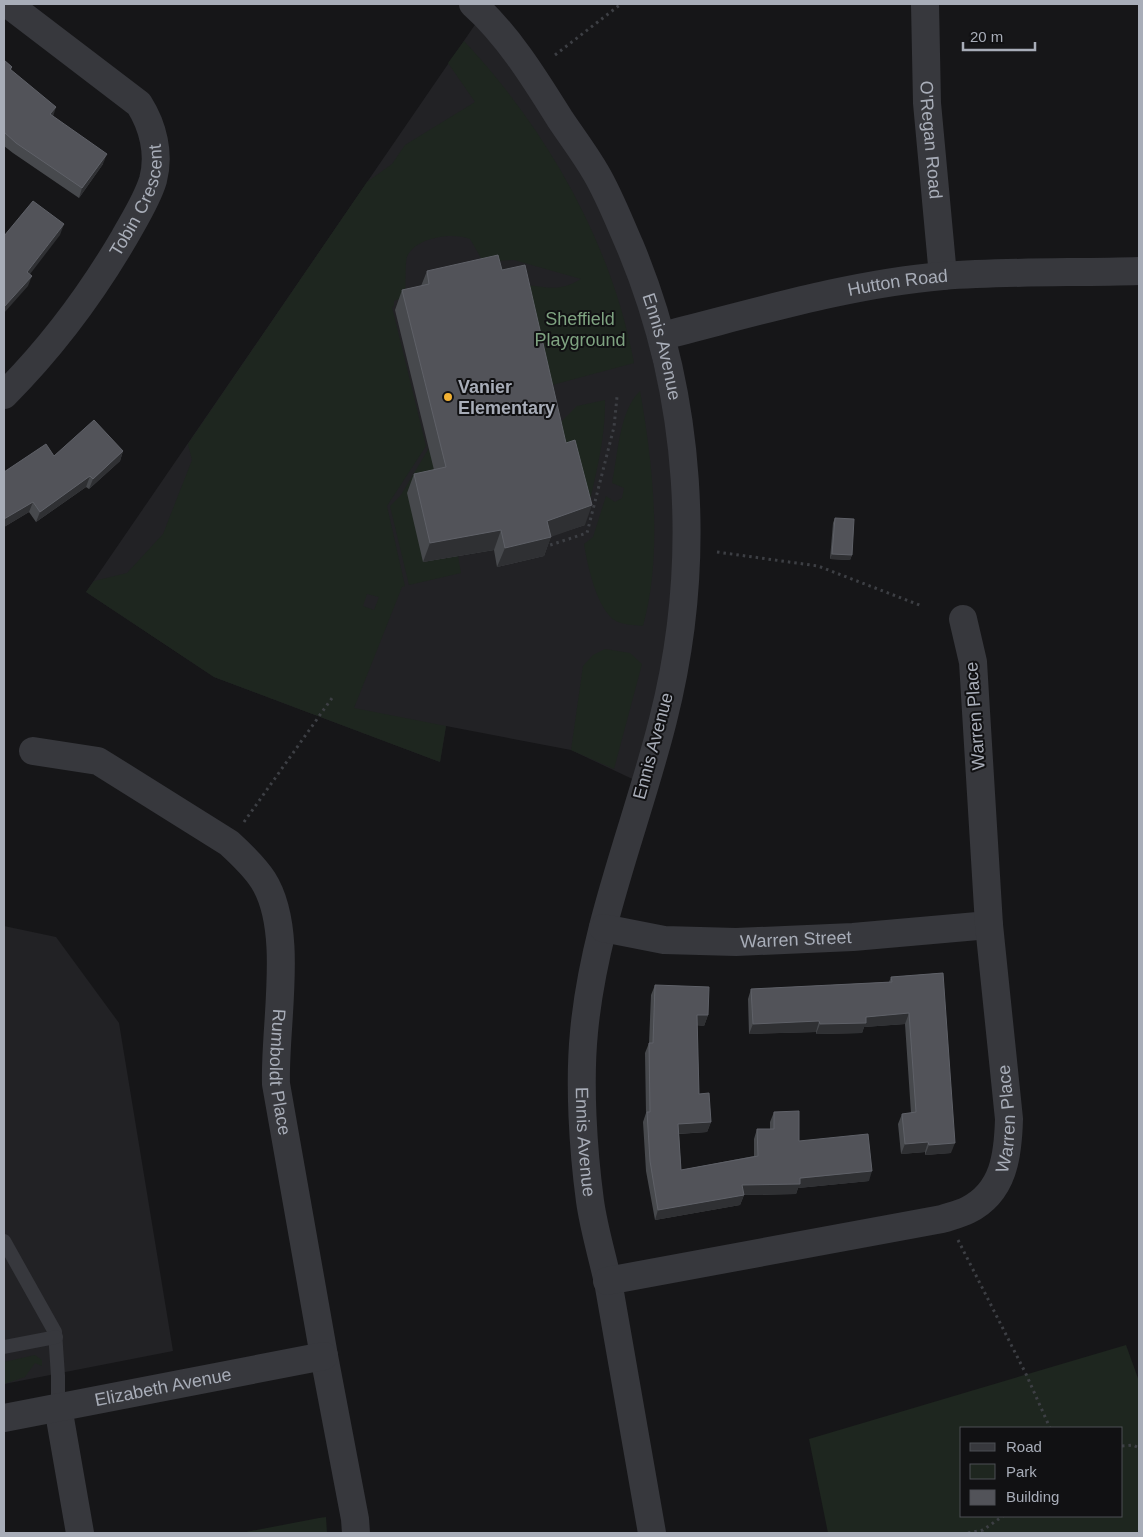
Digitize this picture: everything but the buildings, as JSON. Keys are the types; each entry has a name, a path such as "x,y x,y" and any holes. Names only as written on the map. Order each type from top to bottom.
{"street":[{"name":"Tobin Crescent","path":"4,395 27,372 72,318 110,261 134,221 153,181 156,158 148,118 139,104 8,4"},
{"name":"Ennis Avenue","path":"472,4 483,13 532,76 597,175 642,276 662,336 680,427 687,506 684,581 677,650 663,719 614,883 603,928 592,978 584,1033 583,1090 590,1198 608,1281 652,1533"},
{"name":"O'Regan Road","path":"925,4 927,103 943,276"},
{"name":"Hutton Road","path":"662,336 817,297 882,284 943,276 1139,271"},
{"name":"Warren Place","path":"608,1281 942,1219 968,1210 989,1195 1002,1173 1008,1148 1009,1119 989,925 973,662 963,619"},
{"name":"Rumboldt Place","path":"33,751 98,761 229,843 248,860 263,880 275,906 279,933 280,969 275,1054 276,1084 324,1356 356,1519 356,1533"},
{"name":"Warren Street","path":"603,928 664,940 736,942 853,938 989,925"},
{"name":"Elizabeth Avenue","path":"4,1418 324,1356"},
{"path":"58,1407 80,1533"}],"lane":[{"path":"4,1241 56,1337 58,1407"},
{"path":"4,1347 56,1337"}],"path":[{"path":"555,55 622,4"},
{"path":"542,548 587,533 594,514 614,427 616,397"},
{"path":"717,552 818,566 922,606"},
{"path":"242,826 332,698"},
{"path":"958,1240 1026,1374 1050,1427"},
{"path":"1123,1446 1133,1445 1139,1448"},
{"path":"968,1533 982,1530 1002,1517"}],"shaded area":[{"name":"Vanier Elementary","path":"483,13 621,226 687,506 643,784 571,750 446,726 440,762 214,677 86,592"},
{"path":"4,926 56,937 119,1023 173,1351 4,1384"}],"green space":[{"name":"Sheffield Playground","path":"464,41 494,75 548,150 572,190 610,275 624,319 634,363 541,388 517,285 557,288 572,284 581,279 514,260 487,261 481,258 470,239 463,237 445,236 426,241 411,250 407,257 405,296 394,301 394,306 392,307 426,446 387,506 405,586 402,587 354,708 446,726 440,762 214,677 86,592 94,581 127,573 163,534 192,460 188,444 367,182 392,164 405,145 475,102 448,63","holes":["367,594 379,597 374,610 363,606"]},
{"path":"640,391 649,448 654,509 653,569 643,626 619,622 609,616 594,586 584,544 593,537 606,496 615,502 622,498 624,488 612,483 620,434 628,410"},
{"path":"605,400 601,447 585,525 558,425 577,406"},
{"path":"429,448 439,487 423,562 458,556 461,573 409,585 390,506 401,495"},
{"path":"605,649 630,653 642,664 614,769 571,750 583,666 593,655"},
{"path":"1126,1345 1139,1381 1139,1533 828,1533 809,1439"},
{"path":"35,1355 42,1360 42,1366 35,1363 25,1377 4,1384 4,1362"},
{"path":"326,1517 327,1533 241,1533 319,1518"}],"place":[{"name":"Vanier Elementary","path":"448,397"}]}
